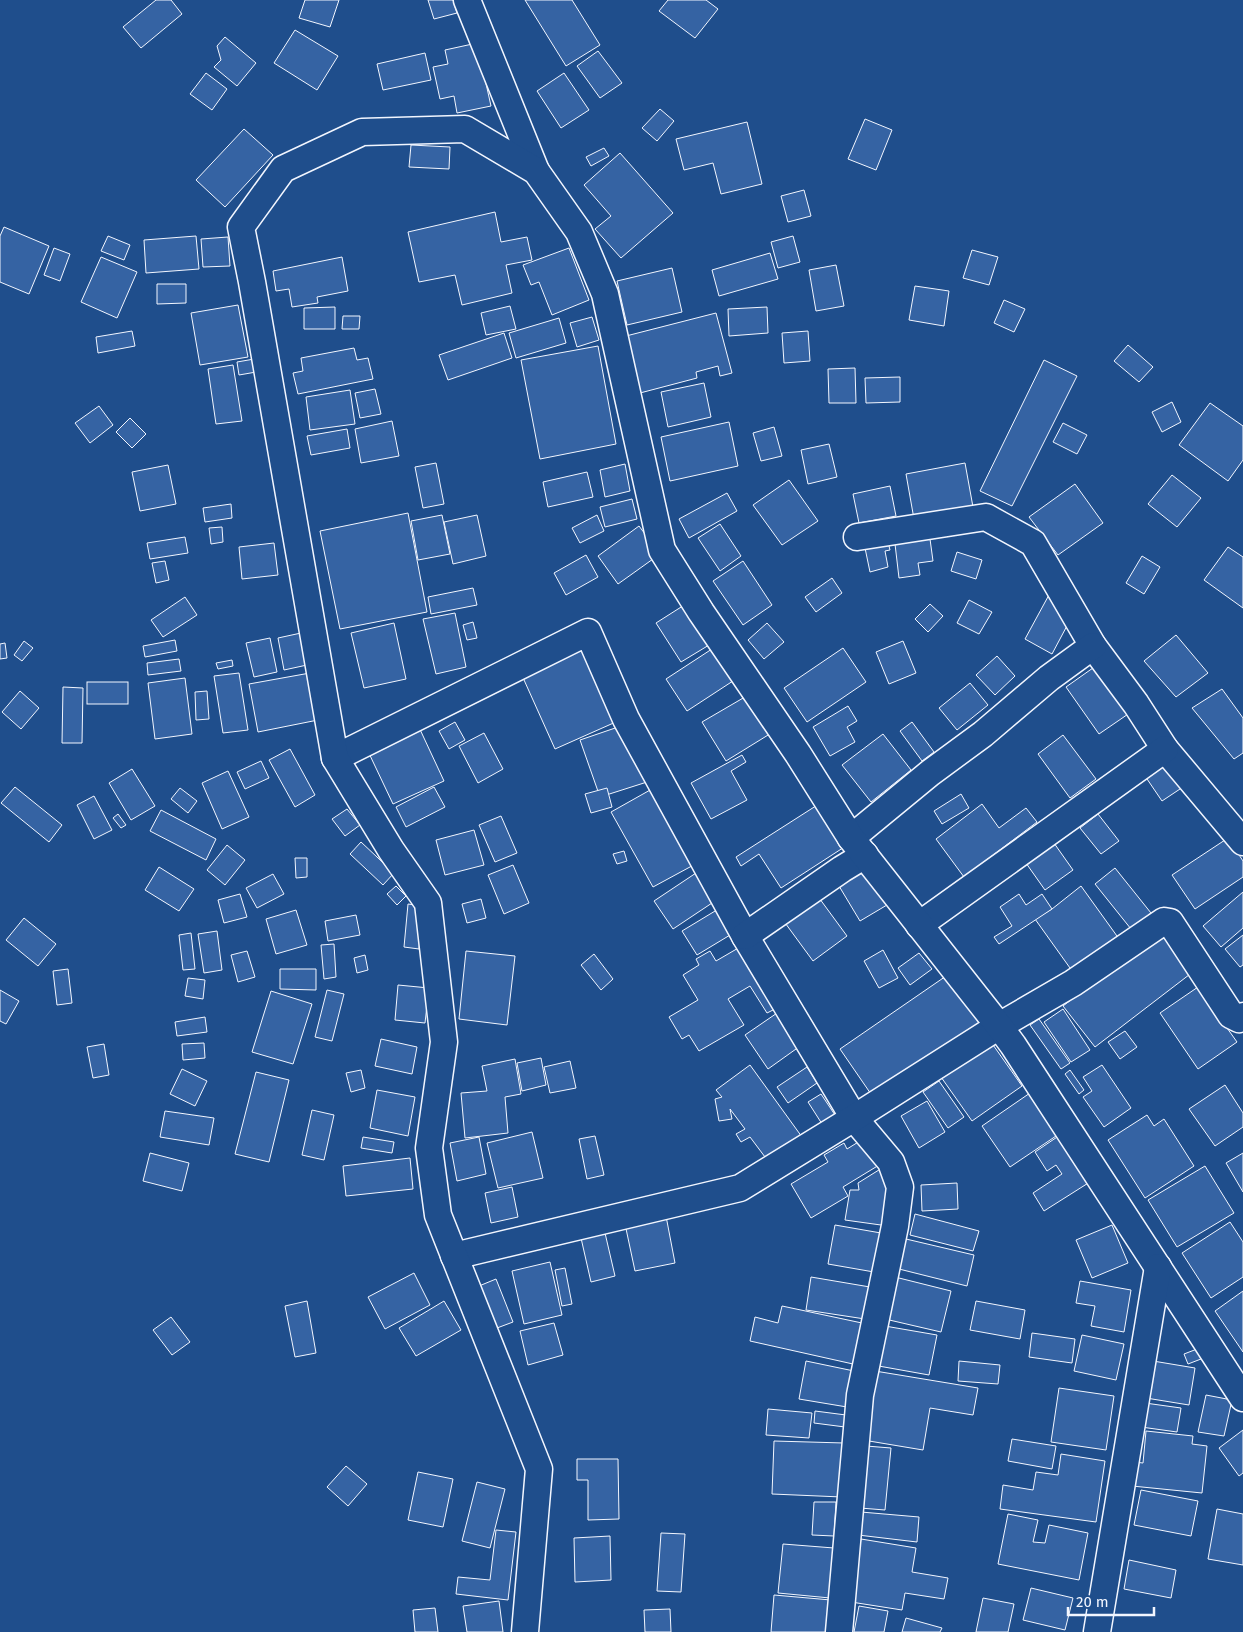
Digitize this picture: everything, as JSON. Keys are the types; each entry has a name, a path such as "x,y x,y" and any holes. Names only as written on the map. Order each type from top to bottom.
{"street":[{"path":"467,0 536,171 579,232 605,294 662,550 701,612 798,754 858,847 999,1026 1243,1398"},
{"path":"525,1632 539,1469 438,1215 429,1148 444,1042 428,903 391,850 335,758 254,291 241,227 283,169 362,132 465,129 536,171"},
{"path":"857,537 986,517 1033,543 1092,646 1136,704 1165,749 1243,842"},
{"path":"335,758 588,632 626,719 745,936 854,1118 891,1162 900,1186 895,1226 860,1395 839,1632"},
{"path":"745,936 842,869 858,847 930,774 983,734 1049,678 1092,646"},
{"path":"919,924 1165,749"},
{"path":"454,1256 740,1188 999,1026 1073,983 1164,921 1170,922 1231,1015 1240,1019 1243,1016"},
{"path":"1097,1632 1158,1267"}],"building":[{"path":"156,0 171,0 182,14 141,48 123,27"},
{"path":"305,0 339,0 330,27 299,18"},
{"path":"428,0 453,0 457,13 434,19"},
{"path":"525,0 572,0 600,45 566,66"},
{"path":"668,0 706,0 718,9 695,38 659,11"},
{"path":"295,30 338,56 317,90 274,63"},
{"path":"225,37 256,63 237,86 214,67 221,60 217,46"},
{"path":"477,43 491,106 457,113 454,96 440,99 433,67 448,64 445,50"},
{"path":"598,51 622,83 600,98 577,66"},
{"path":"425,53 431,80 383,90 377,64"},
{"path":"206,73 227,89 212,110 190,94"},
{"path":"564,73 589,110 561,128 537,91"},
{"path":"660,109 674,121 657,141 642,128"},
{"path":"865,119 892,130 876,170 848,159"},
{"path":"747,122 762,184 721,194 713,163 684,170 676,139"},
{"path":"244,129 273,155 225,207 196,180"},
{"path":"411,145 450,147 449,169 409,167"},
{"path":"604,148 609,156 591,166 586,157"},
{"path":"620,153 673,213 621,258 595,229 611,216 584,185"},
{"path":"804,190 811,216 788,222 781,196"},
{"path":"495,212 501,242 527,237 532,260 506,265 512,293 462,305 455,275 419,282 408,232"},
{"path":"4,227 49,246 29,294 0,282 0,236"},
{"path":"108,236 130,245 124,260 101,251"},
{"path":"196,236 199,269 146,273 144,240"},
{"path":"793,236 800,262 778,268 771,242"},
{"path":"228,237 230,266 203,267 201,239"},
{"path":"54,248 70,254 60,281 44,275"},
{"path":"569,248 589,300 552,315 539,282 531,285 523,265"},
{"path":"972,250 998,257 989,285 963,278"},
{"path":"770,253 778,279 719,296 712,270"},
{"path":"101,257 137,272 117,318 81,302"},
{"path":"342,257 348,291 317,297 318,303 292,307 289,289 276,291 273,271"},
{"path":"836,265 844,306 816,311 809,270"},
{"path":"672,268 682,312 627,325 617,281"},
{"path":"157,284 186,284 186,303 157,304"},
{"path":"915,286 949,291 944,326 909,320"},
{"path":"1004,300 1025,309 1014,332 994,323"},
{"path":"238,305 248,357 200,365 191,313"},
{"path":"510,306 516,329 486,335 481,313"},
{"path":"335,307 335,329 304,329 304,308"},
{"path":"767,307 768,333 729,336 728,309"},
{"path":"716,313 732,373 720,376 718,366 696,372 697,378 640,393 626,336"},
{"path":"343,316 360,316 359,329 342,329"},
{"path":"592,317 599,340 577,347 570,323"},
{"path":"559,318 566,343 516,358 509,333"},
{"path":"132,331 135,346 98,353 96,337"},
{"path":"808,331 810,361 784,363 782,333"},
{"path":"504,333 512,358 448,380 439,355"},
{"path":"1128,345 1153,367 1139,382 1114,361"},
{"path":"598,346 616,444 540,459 521,360"},
{"path":"354,348 357,360 368,358 373,379 298,394 293,373 303,371 301,358"},
{"path":"260,358 262,371 239,375 237,362"},
{"path":"1044,360 1077,376 1012,506 980,491"},
{"path":"233,365 242,421 216,424 208,369"},
{"path":"855,368 856,403 829,403 828,369"},
{"path":"900,377 900,402 866,403 865,378"},
{"path":"704,383 711,417 668,427 661,392"},
{"path":"375,389 381,414 360,418 355,393"},
{"path":"350,390 355,424 310,430 306,397"},
{"path":"1172,402 1181,422 1162,432 1152,412"},
{"path":"1210,403 1243,426 1243,460 1228,481 1179,445"},
{"path":"99,406 113,425 90,443 75,423"},
{"path":"130,418 146,434 132,448 116,432"},
{"path":"392,421 399,456 361,463 355,429"},
{"path":"729,422 738,466 670,481 661,437"},
{"path":"1063,423 1087,435 1077,454 1053,442"},
{"path":"774,427 782,456 761,461 753,433"},
{"path":"347,429 350,448 311,455 307,436"},
{"path":"829,444 837,477 808,484 801,450"},
{"path":"436,463 444,504 423,508 415,467"},
{"path":"965,463 973,507 914,519 906,474"},
{"path":"625,464 630,491 605,497 600,470"},
{"path":"168,465 176,504 140,511 132,472"},
{"path":"587,472 593,497 548,507 543,482"},
{"path":"1172,475 1201,498 1177,527 1148,504"},
{"path":"789,480 818,521 782,545 753,505"},
{"path":"1075,484 1103,523 1058,555 1029,517"},
{"path":"890,486 896,516 859,523 853,494"},
{"path":"727,493 737,511 689,538 679,519"},
{"path":"632,499 637,519 605,527 600,507"},
{"path":"231,504 232,518 205,522 203,508"},
{"path":"408,513 427,612 340,629 320,531"},
{"path":"442,515 450,554 418,560 411,521"},
{"path":"477,515 486,556 453,564 444,522"},
{"path":"597,515 604,531 580,543 572,528"},
{"path":"720,524 741,556 720,571 698,538"},
{"path":"639,526 660,554 618,584 598,556"},
{"path":"222,527 223,542 211,544 209,528"},
{"path":"185,537 188,553 150,559 147,543"},
{"path":"930,539 933,561 918,563 920,575 899,578 895,544"},
{"path":"888,542 890,550 885,551 888,567 870,572 865,548"},
{"path":"274,543 278,575 242,579 239,547"},
{"path":"1228,547 1243,557 1243,608 1204,580"},
{"path":"957,552 982,560 976,579 951,571"},
{"path":"586,555 598,577 566,595 554,573"},
{"path":"1142,556 1160,567 1144,594 1126,583"},
{"path":"165,561 169,580 156,583 152,563"},
{"path":"743,561 772,605 743,625 713,581"},
{"path":"832,578 842,593 816,612 805,597"},
{"path":"473,588 477,605 431,614 428,597"},
{"path":"1050,593 1069,622 1052,654 1025,639"},
{"path":"185,597 197,615 163,637 151,620"},
{"path":"969,600 992,612 979,634 957,623"},
{"path":"689,602 714,642 681,662 656,623"},
{"path":"930,604 943,616 928,632 915,619"},
{"path":"455,613 466,667 436,674 423,619"},
{"path":"473,622 477,638 467,640 463,625"},
{"path":"394,623 406,679 364,688 351,633"},
{"path":"767,623 784,642 764,659 748,640"},
{"path":"301,633 307,665 284,670 278,638"},
{"path":"1176,635 1208,673 1176,697 1144,661"},
{"path":"270,638 277,672 254,677 246,643"},
{"path":"175,640 177,651 145,657 143,646"},
{"path":"24,641 33,648 22,661 14,655"},
{"path":"903,641 916,673 889,684 876,652"},
{"path":"5,643 7,658 0,659 0,644"},
{"path":"584,643 618,721 555,749 520,671"},
{"path":"715,647 736,679 687,711 666,679"},
{"path":"843,648 866,682 807,722 784,688"},
{"path":"997,656 1015,676 995,695 976,675"},
{"path":"179,659 181,671 148,675 147,663"},
{"path":"232,660 233,666 218,669 216,663"},
{"path":"1100,663 1134,710 1099,734 1066,687"},
{"path":"239,673 248,730 223,733 214,676"},
{"path":"310,673 318,720 258,732 249,684"},
{"path":"185,678 192,734 155,739 148,683"},
{"path":"87,682 128,682 128,704 87,704"},
{"path":"970,683 988,705 957,730 939,708"},
{"path":"63,687 83,688 82,743 62,743"},
{"path":"1222,689 1243,718 1243,753 1234,759 1192,708"},
{"path":"20,691 39,708 21,729 2,712"},
{"path":"207,691 209,719 196,720 195,692"},
{"path":"750,694 773,732 726,761 702,722"},
{"path":"848,706 857,721 847,727 855,742 830,756 813,727"},
{"path":"455,722 465,740 449,749 439,731"},
{"path":"912,722 934,752 922,761 900,731"},
{"path":"417,723 444,781 393,804 366,747"},
{"path":"627,724 647,782 600,797 580,740"},
{"path":"484,733 503,769 478,783 459,746"},
{"path":"883,734 911,770 871,802 842,765"},
{"path":"1063,735 1096,779 1070,798 1038,754"},
{"path":"290,749 315,795 295,807 269,760"},
{"path":"742,755 746,762 731,771 747,800 711,819 691,783"},
{"path":"1168,760 1186,785 1162,801 1145,776"},
{"path":"261,761 269,778 245,789 237,772"},
{"path":"132,769 155,806 131,820 109,783"},
{"path":"228,771 249,817 222,829 202,783"},
{"path":"659,785 701,861 653,887 611,812"},
{"path":"15,787 62,825 49,842 1,803"},
{"path":"434,787 445,807 406,827 396,807"},
{"path":"180,788 197,801 188,813 171,799"},
{"path":"607,788 612,807 591,813 585,794"},
{"path":"961,794 969,808 942,824 934,811"},
{"path":"94,796 112,830 94,839 77,805"},
{"path":"822,802 849,844 781,888 759,854 741,866 736,857"},
{"path":"982,804 999,828 1026,808 1037,822 964,877 936,839"},
{"path":"347,809 360,825 345,836 332,819"},
{"path":"161,810 216,839 206,860 150,831"},
{"path":"118,814 126,825 121,828 113,818"},
{"path":"1098,814 1119,841 1101,854 1080,828"},
{"path":"501,816 517,853 495,862 479,825"},
{"path":"474,830 484,865 445,875 436,840"},
{"path":"1049,836 1073,870 1045,890 1021,856"},
{"path":"1228,838 1243,861 1243,877 1195,909 1172,875"},
{"path":"361,842 394,873 383,885 350,854"},
{"path":"227,845 245,860 225,885 207,870"},
{"path":"624,851 627,861 617,864 613,854"},
{"path":"295,858 307,858 307,877 296,878"},
{"path":"868,862 892,902 860,921 836,881"},
{"path":"513,865 529,903 504,914 488,875"},
{"path":"159,867 194,889 179,911 145,890"},
{"path":"1115,868 1151,913 1131,929 1095,884"},
{"path":"696,873 715,901 673,929 654,901"},
{"path":"273,874 284,894 257,908 246,888"},
{"path":"396,886 406,896 397,905 387,894"},
{"path":"1081,886 1122,943 1075,975 1035,919 1052,909"},
{"path":"814,891 847,936 813,961 780,916"},
{"path":"1243,892 1243,928 1221,947 1203,926"},
{"path":"240,894 247,917 224,923 218,900"},
{"path":"1019,894 1026,905 1042,894 1052,909 999,944 994,937 1012,926 1000,907"},
{"path":"481,899 486,918 467,923 462,904"},
{"path":"408,904 423,906 419,949 404,947"},
{"path":"725,905 740,929 697,955 682,931"},
{"path":"296,910 307,945 276,954 266,919"},
{"path":"356,915 360,935 328,941 325,921"},
{"path":"24,918 56,944 38,966 6,940"},
{"path":"1166,927 1198,968 1095,1047 1063,1006"},
{"path":"217,931 222,970 204,973 198,934"},
{"path":"191,933 195,969 183,970 179,935"},
{"path":"1243,935 1243,965 1240,967 1225,949"},
{"path":"334,944 336,977 324,979 321,945"},
{"path":"740,947 777,1008 767,1013 750,986 728,999 744,1025 699,1051 689,1035 682,1039 669,1017 698,1000 683,975 699,965 696,959 710,951 716,961"},
{"path":"883,950 898,978 879,988 864,961"},
{"path":"247,951 255,977 238,982 231,955"},
{"path":"466,951 515,956 507,1025 459,1019"},
{"path":"919,953 932,969 910,985 898,968"},
{"path":"594,954 613,979 601,990 581,965"},
{"path":"365,955 368,970 357,973 354,958"},
{"path":"68,969 72,1003 57,1005 53,971"},
{"path":"280,969 316,969 316,990 280,989"},
{"path":"949,974 982,1021 873,1097 840,1049"},
{"path":"188,978 205,980 203,999 185,996"},
{"path":"398,985 429,988 425,1023 395,1020"},
{"path":"1198,987 1237,1042 1198,1069 1160,1013"},
{"path":"0,990 19,1001 6,1024 0,1021"},
{"path":"327,990 344,994 332,1041 315,1037"},
{"path":"271,991 312,1004 293,1064 252,1052"},
{"path":"1063,1009 1090,1050 1071,1062 1044,1022"},
{"path":"780,1011 803,1044 768,1069 745,1035"},
{"path":"205,1017 207,1032 177,1036 175,1022"},
{"path":"1039,1019 1070,1063 1061,1069 1030,1025"},
{"path":"1125,1031 1137,1047 1120,1059 1108,1042"},
{"path":"381,1039 417,1047 412,1074 375,1066"},
{"path":"991,1042 1022,1086 972,1121 941,1077"},
{"path":"204,1043 205,1058 183,1060 182,1044"},
{"path":"104,1044 109,1075 93,1078 87,1047"},
{"path":"541,1058 546,1085 522,1091 517,1063"},
{"path":"515,1059 521,1094 505,1097 508,1133 465,1138 461,1093 487,1091 482,1066"},
{"path":"570,1061 576,1088 550,1093 544,1067"},
{"path":"750,1065 802,1137 768,1161 750,1137 741,1142 736,1134 745,1129 730,1109 732,1119 719,1121 715,1099 722,1097 716,1090"},
{"path":"1102,1065 1131,1108 1104,1127 1083,1097 1092,1091 1083,1077"},
{"path":"807,1067 817,1083 788,1103 777,1087"},
{"path":"182,1069 207,1081 195,1106 170,1094"},
{"path":"361,1070 365,1088 351,1092 346,1073"},
{"path":"1070,1070 1084,1090 1079,1094 1065,1074"},
{"path":"256,1072 289,1080 269,1162 235,1154"},
{"path":"939,1081 964,1117 948,1128 923,1092"},
{"path":"1225,1085 1243,1113 1243,1127 1215,1146 1189,1109"},
{"path":"377,1090 415,1097 408,1136 370,1128"},
{"path":"1030,1093 1059,1134 1010,1167 982,1126"},
{"path":"821,1094 837,1118 824,1127 808,1102"},
{"path":"927,1101 945,1132 919,1148 901,1116"},
{"path":"312,1110 334,1115 324,1160 302,1155"},
{"path":"165,1111 214,1118 209,1145 160,1137"},
{"path":"1147,1115 1154,1126 1164,1119 1194,1166 1145,1198 1108,1140"},
{"path":"532,1132 543,1178 498,1188 487,1143"},
{"path":"1063,1133 1093,1180 1044,1211 1033,1193 1062,1174 1056,1165 1047,1171 1035,1152"},
{"path":"595,1136 604,1175 587,1179 579,1139"},
{"path":"868,1136 884,1162 843,1187 848,1196 811,1218 791,1184 828,1162 824,1155 844,1143 847,1149"},
{"path":"363,1137 394,1142 392,1153 361,1148"},
{"path":"479,1137 486,1174 457,1181 450,1143"},
{"path":"150,1153 189,1163 182,1191 143,1181"},
{"path":"1243,1153 1243,1192 1226,1163"},
{"path":"410,1158 413,1189 346,1196 343,1166"},
{"path":"1205,1166 1234,1213 1177,1247 1148,1200"},
{"path":"882,1168 894,1180 888,1226 845,1220 850,1190 859,1190 858,1183"},
{"path":"957,1183 958,1209 922,1211 921,1185"},
{"path":"512,1187 518,1217 491,1223 485,1193"},
{"path":"915,1214 979,1231 973,1251 910,1235"},
{"path":"666,1216 675,1263 635,1271 625,1224"},
{"path":"1230,1222 1243,1242 1243,1277 1211,1298 1182,1253"},
{"path":"835,1225 881,1233 874,1272 828,1264"},
{"path":"1112,1225 1128,1263 1092,1278 1076,1240"},
{"path":"605,1233 615,1276 591,1282 581,1238"},
{"path":"906,1239 974,1255 967,1286 899,1269"},
{"path":"550,1262 562,1315 524,1324 512,1271"},
{"path":"565,1268 572,1304 562,1306 555,1270"},
{"path":"414,1273 430,1305 385,1329 368,1297"},
{"path":"811,1277 870,1287 865,1319 806,1310"},
{"path":"895,1277 951,1291 941,1332 885,1319"},
{"path":"496,1279 513,1322 497,1328 479,1286"},
{"path":"1080,1281 1131,1290 1124,1332 1091,1326 1095,1306 1076,1303"},
{"path":"1243,1291 1243,1352 1215,1311"},
{"path":"307,1301 316,1353 295,1357 285,1306"},
{"path":"444,1301 461,1330 416,1356 399,1328"},
{"path":"976,1301 1025,1310 1020,1339 970,1330"},
{"path":"782,1306 862,1323 853,1364 750,1341 755,1317 778,1323"},
{"path":"171,1317 190,1342 172,1355 153,1330"},
{"path":"554,1323 563,1355 528,1365 520,1331"},
{"path":"879,1325 937,1335 929,1375 873,1365"},
{"path":"1032,1333 1075,1339 1072,1363 1029,1357"},
{"path":"1082,1335 1124,1344 1116,1380 1074,1371"},
{"path":"1197,1349 1201,1359 1188,1364 1184,1354"},
{"path":"806,1361 854,1371 847,1407 799,1399"},
{"path":"959,1361 1000,1365 998,1384 958,1381"},
{"path":"1153,1361 1195,1368 1189,1405 1146,1398"},
{"path":"875,1371 978,1388 973,1415 930,1408 923,1450 863,1440"},
{"path":"1059,1388 1114,1396 1106,1450 1051,1442"},
{"path":"1206,1395 1232,1400 1224,1436 1198,1432"},
{"path":"1145,1403 1181,1408 1177,1432 1141,1427"},
{"path":"768,1409 812,1413 809,1438 766,1435"},
{"path":"815,1411 846,1415 845,1427 814,1423"},
{"path":"1243,1430 1243,1473 1239,1476 1219,1448"},
{"path":"1146,1431 1193,1436 1192,1444 1207,1446 1202,1493 1132,1486 1135,1462 1143,1463"},
{"path":"1012,1439 1056,1446 1052,1469 1008,1461"},
{"path":"774,1441 844,1443 842,1497 772,1494"},
{"path":"866,1446 891,1448 885,1510 860,1508"},
{"path":"1061,1454 1105,1461 1096,1522 1000,1509 1003,1485 1033,1490 1036,1472 1058,1475"},
{"path":"577,1459 618,1459 619,1519 588,1520 588,1480 577,1480"},
{"path":"346,1466 367,1484 348,1506 327,1487"},
{"path":"418,1472 453,1479 443,1527 408,1520"},
{"path":"477,1482 505,1489 490,1548 462,1541"},
{"path":"1141,1490 1198,1501 1191,1536 1134,1525"},
{"path":"814,1502 836,1502 834,1536 812,1535"},
{"path":"1217,1509 1243,1514 1243,1565 1208,1559"},
{"path":"861,1512 919,1517 917,1542 858,1535"},
{"path":"1008,1514 1038,1520 1033,1542 1045,1543 1049,1525 1088,1533 1079,1580 998,1564"},
{"path":"496,1530 516,1532 508,1600 456,1594 458,1577 490,1580"},
{"path":"661,1533 685,1534 681,1592 657,1591"},
{"path":"610,1536 611,1580 575,1582 574,1538"},
{"path":"861,1539 916,1548 912,1572 948,1578 944,1599 905,1593 902,1610 851,1602"},
{"path":"783,1544 834,1548 830,1598 778,1593"},
{"path":"1129,1560 1176,1570 1171,1598 1124,1589"},
{"path":"1031,1588 1073,1598 1065,1630 1023,1620"},
{"path":"774,1595 831,1600 828,1632 771,1632"},
{"path":"983,1598 1014,1604 1008,1632 976,1632"},
{"path":"499,1601 503,1632 467,1632 463,1606"},
{"path":"859,1606 888,1611 884,1632 854,1632"},
{"path":"435,1608 438,1632 415,1632 413,1610"},
{"path":"670,1609 671,1632 645,1632 644,1610"},
{"path":"906,1618 942,1628 940,1632 902,1632"}]}
